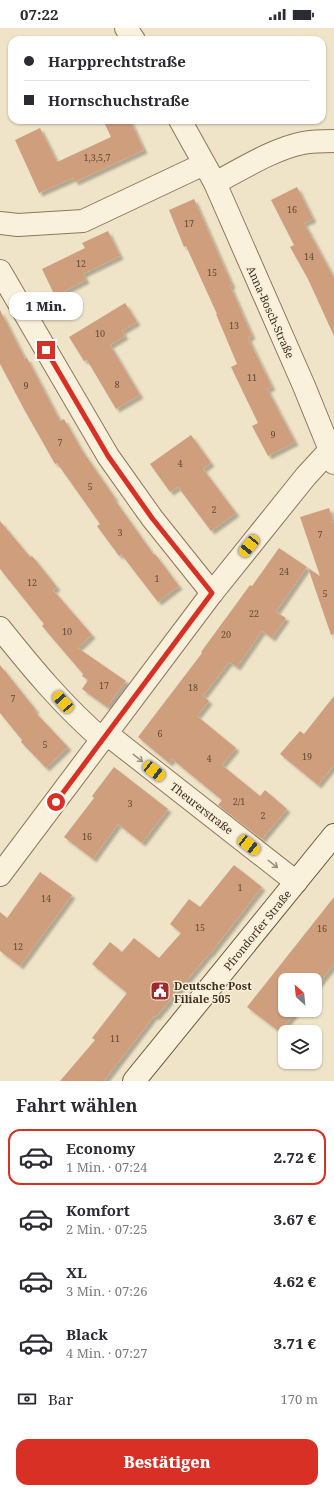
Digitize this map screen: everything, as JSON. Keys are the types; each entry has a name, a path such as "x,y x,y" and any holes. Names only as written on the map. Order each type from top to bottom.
{"street":[{"name":"Anna-Bosch-Straße","path":"182,124 215,183 304,386 332,456"},
{"path":"215,183 267,156 291,147 303,143 334,141"},
{"path":"0,223 18,225 83,221 204,164"},
{"path":"0,271 108,456 152,518 212,593"},
{"path":"0,875 212,593 306,476 332,456"},
{"name":"Theurerstraße","path":"0,628 82,722 105,737 296,882"},
{"name":"Pfrondorfer Straße","path":"134,1081 334,835"}],"building":[{"path":"105,124 132,124 144,150 75,182 73,178 39,193 15,140 40,128 57,162 111,137"},
{"path":"297,187 313,219 304,223 334,278 334,336 308,279 290,247 294,245 271,200"},
{"path":"194,199 232,285 230,286 252,336 248,338 272,387 267,389 295,442 268,456 252,426 258,423 231,367 237,364 217,314 186,246 184,247 169,210"},
{"path":"108,231 120,256 83,274 86,280 55,296 42,269 85,248 82,243"},
{"path":"125,303 137,322 122,331 125,336 110,345 140,395 116,409 87,360 84,361 69,337"},
{"path":"0,310 25,359 27,358 60,421 64,419 81,449 115,498 114,499 154,555 155,554 179,586 158,602 121,554 119,556 97,526 100,524 57,463 55,464 25,411 0,364"},
{"path":"191,435 211,463 203,469 236,513 211,531 178,487 170,492 150,464"},
{"path":"329,508 334,524 334,634 331,635 308,568 320,576 300,517"},
{"path":"0,521 30,557 32,556 57,587 53,590 92,635 78,648 126,681 107,707 82,689 88,680 82,676 83,674 42,626 44,624 0,569"},
{"path":"279,548 307,567 276,612 286,618 272,638 262,631 237,667 229,662 203,696 209,701 197,716 236,748 222,765 260,796 265,790 287,809 262,839 218,805 222,800 172,759 169,763 138,737"},
{"path":"0,665 36,710 34,711 68,747 46,768 21,742 22,740 0,713"},
{"path":"334,696 334,765 318,785 280,754 300,731 304,734"},
{"path":"114,767 168,809 142,843 118,824 93,859 64,837 94,798 92,796"},
{"path":"234,865 262,887 210,954 156,1017 154,1016 104,1081 60,1081 95,1040 92,1038 127,993 92,964 110,942 122,952 134,938 159,958 181,933 170,924 189,899 200,907"},
{"path":"40,872 72,895 20,966 0,951 0,912 7,918"},
{"path":"334,897 334,964 322,979 322,973 278,973 278,1017 292,1017 285,1025 278,1025 278,1030 247,1007"}],"place":[{"name":"Deutsche Post Filiale 505","path":"160,991"}],"route":[{"path":"46,350 108,456 152,518 212,593 56,802"}]}
